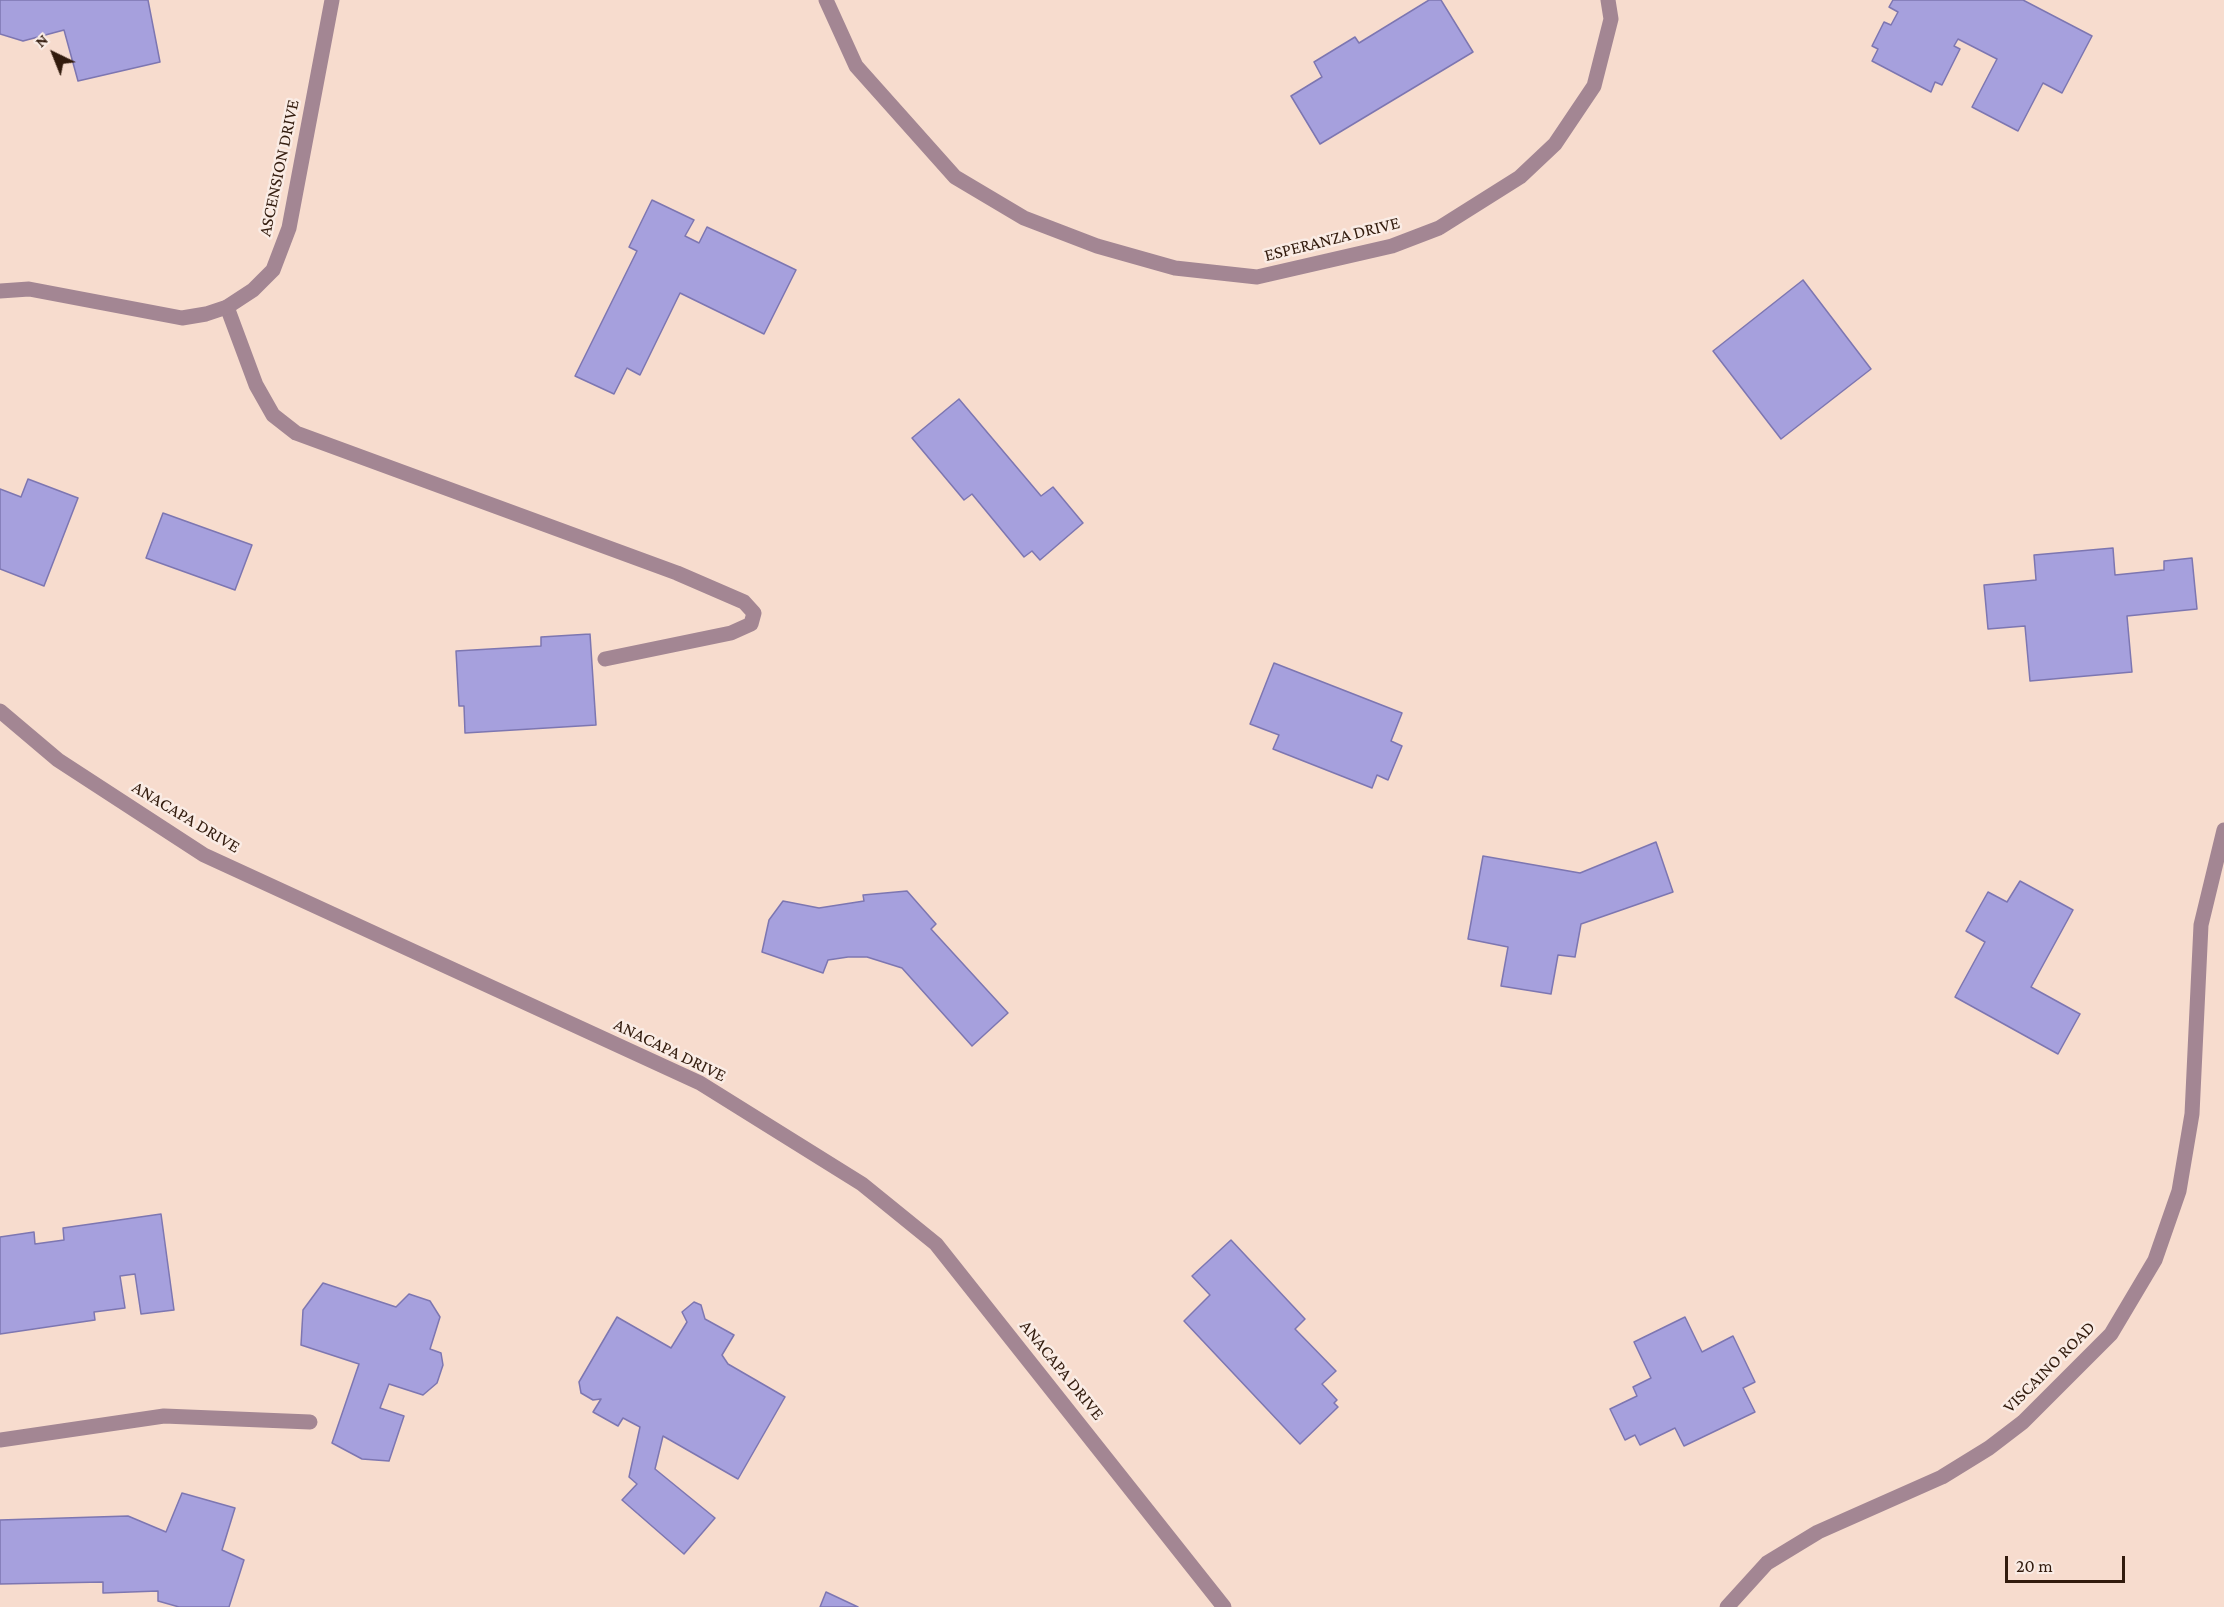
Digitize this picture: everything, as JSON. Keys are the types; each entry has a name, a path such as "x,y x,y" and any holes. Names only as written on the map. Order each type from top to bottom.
{"street":[{"name":"ASCENSION DRIVE","path":"0,291 29,289 182,318 227,307 253,291 273,270 290,228 332,0"},
{"name":"ESPERANZA DRIVE","path":"826,0 856,66 955,177 1024,218 1097,246 1175,268 1257,277 1392,246 1439,228 1520,177 1555,144 1594,86 1611,19 1608,0"},
{"path":"227,307 256,386 273,415 296,433 676,573 744,602 754,613 751,624 731,633 605,659"},
{"name":"ANACAPA DRIVE","path":"0,711 58,760 204,855 700,1083 862,1184 936,1244 1224,1607"},
{"name":"VISCAINO ROAD","path":"1727,1607 1767,1563 1818,1532 1942,1477 1989,1448 2023,1422 2111,1334 2155,1260 2179,1191 2192,1114 2201,925 2224,830"},
{"path":"0,1440 164,1416 310,1422"}],"building":[{"path":"0,0 148,0 160,62 78,81 64,30 23,41 0,34"},
{"path":"1429,0 1441,0 1473,52 1320,144 1291,96 1322,77 1314,62 1355,37 1359,43"},
{"path":"1893,0 2023,0 2092,36 2062,93 2043,83 2018,131 1972,107 1997,59 1958,39 1954,46 1960,49 1942,85 1935,82 1931,92 1872,61 1878,49 1872,46 1884,22 1891,25 1898,12 1889,7"},
{"path":"652,200 694,220 685,236 699,243 707,227 796,270 764,334 680,293 640,375 627,368 614,394 575,376 637,251 629,247"},
{"path":"1803,280 1871,369 1781,439 1713,351"},
{"path":"959,399 1041,496 1053,487 1083,523 1040,560 1032,551 1024,557 972,494 964,500 912,438"},
{"path":"28,479 78,498 44,586 0,569 0,489 21,497"},
{"path":"163,513 252,545 235,590 146,558"},
{"path":"2113,548 2115,575 2164,570 2164,561 2192,558 2197,609 2127,616 2132,672 2030,681 2025,626 1988,629 1984,585 2036,580 2034,555"},
{"path":"590,634 596,725 465,733 464,706 459,706 456,651 541,646 541,637"},
{"path":"1274,663 1402,713 1391,741 1402,746 1388,780 1377,775 1372,788 1273,749 1279,735 1250,724"},
{"path":"1656,842 1673,892 1581,924 1575,957 1558,955 1551,994 1501,986 1508,947 1468,939 1483,856 1580,873"},
{"path":"2020,881 2073,910 2031,987 2080,1014 2058,1054 1955,997 1985,942 1966,931 1988,892 2007,902"},
{"path":"907,891 936,924 931,929 1008,1013 972,1046 902,968 867,957 848,957 828,960 823,973 762,952 769,920 783,901 819,908 864,901 863,895"},
{"path":"161,1214 174,1310 141,1314 135,1274 120,1276 125,1308 94,1312 95,1320 0,1334 0,1237 34,1232 35,1244 64,1240 63,1228"},
{"path":"1231,1240 1305,1319 1295,1329 1336,1371 1322,1384 1337,1400 1334,1403 1338,1407 1300,1444 1184,1321 1210,1295 1192,1276"},
{"path":"323,1283 396,1307 409,1294 430,1301 440,1317 430,1349 441,1353 443,1365 437,1383 423,1395 389,1384 380,1408 404,1416 389,1461 362,1459 332,1443 359,1364 301,1345 303,1310"},
{"path":"694,1302 701,1305 705,1319 734,1335 722,1355 728,1364 785,1397 738,1479 663,1436 655,1469 715,1518 684,1554 622,1500 637,1484 629,1477 640,1427 623,1418 618,1426 593,1412 601,1399 593,1400 581,1393 579,1382 617,1317 671,1348 687,1322 682,1312"},
{"path":"1685,1317 1702,1352 1733,1336 1755,1382 1743,1388 1755,1412 1684,1446 1675,1428 1640,1445 1635,1435 1625,1440 1610,1409 1637,1396 1633,1387 1651,1378 1634,1342"},
{"path":"182,1493 235,1508 222,1550 244,1560 229,1607 179,1607 158,1601 158,1591 103,1593 103,1582 0,1584 0,1520 128,1516 166,1532"},
{"path":"826,1592 858,1607 820,1607"}]}
